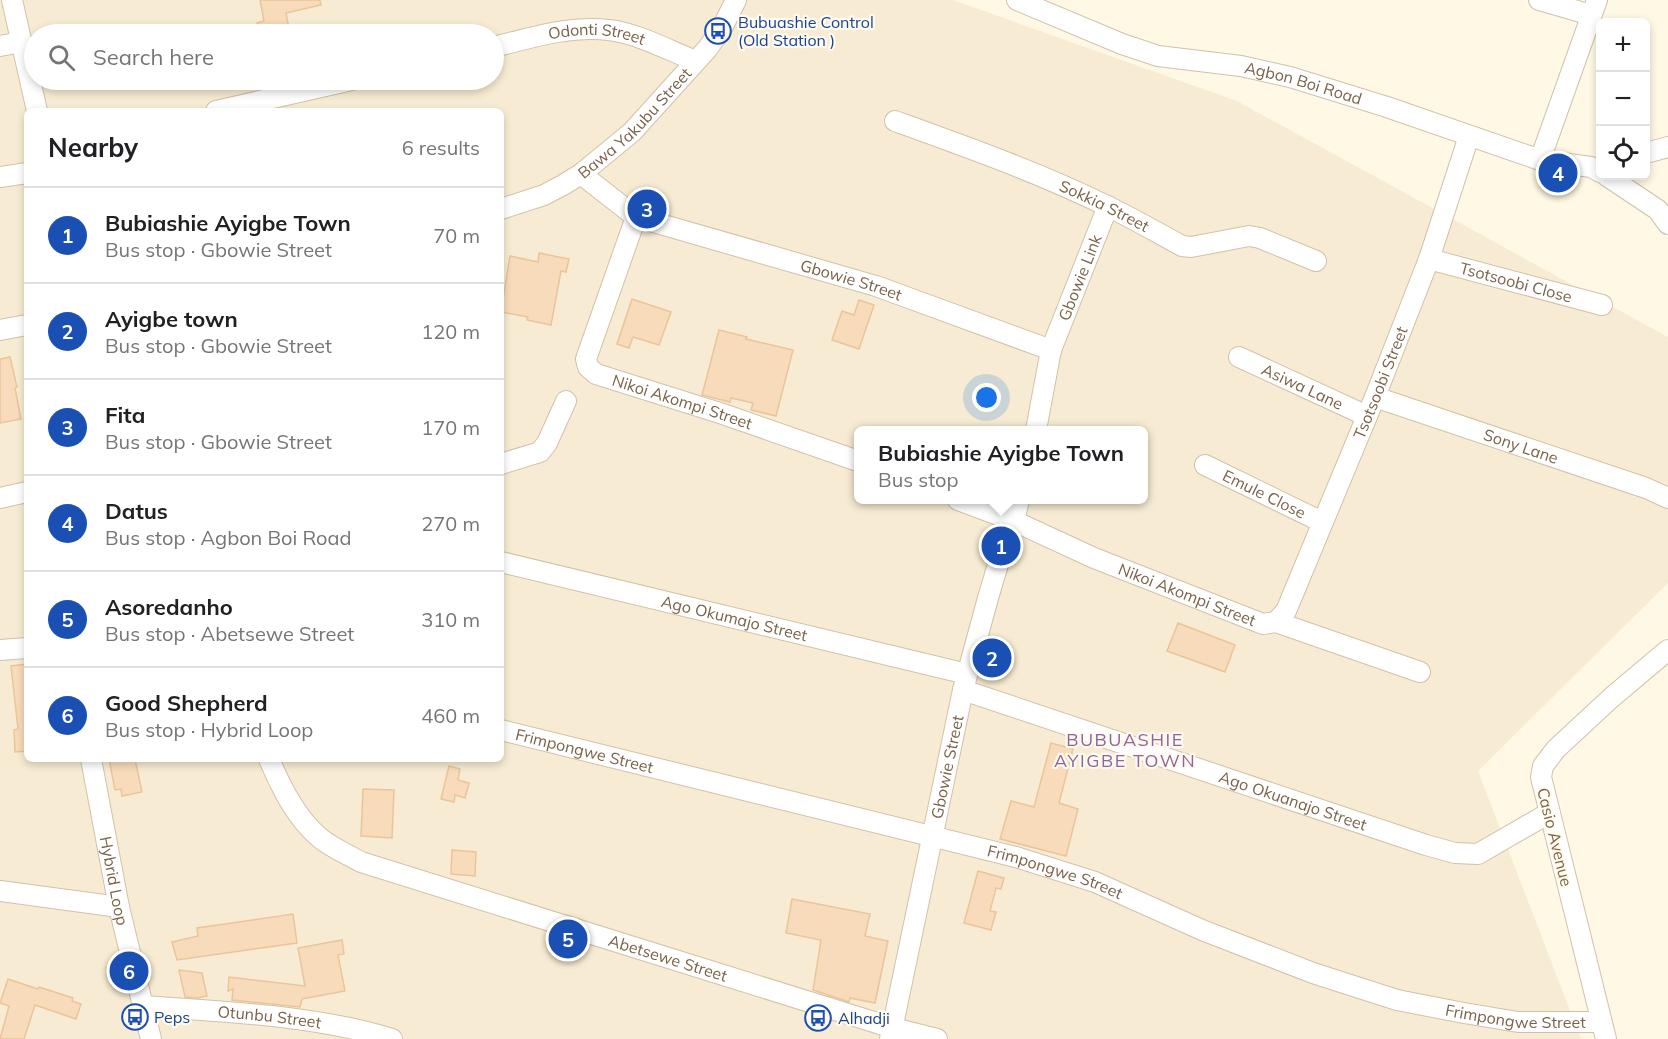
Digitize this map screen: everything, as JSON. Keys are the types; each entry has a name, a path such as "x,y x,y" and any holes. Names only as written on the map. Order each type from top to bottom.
{"street":[{"path":"12,0 24,51"},
{"name":"Bawa Yakubu Street","path":"504,208 544,195 582,174 632,132 696,62 722,28 736,0"},
{"name":"Agbon Boi Road","path":"1017,0 1122,44 1158,56 1241,66 1290,77 1540,160 1596,169"},
{"path":"1539,0 1594,8 1540,160"},
{"name":"Odonti Street","path":"504,45 552,33 608,29 696,62"},
{"path":"0,46 22,42"},
{"path":"32,90 36,108"},
{"path":"229,108 308,90"},
{"name":"Sokkia Street","path":"895,121 989,155 1108,207 1182,246 1191,247 1249,236 1260,238 1316,261"},
{"name":"Tsotsoobi Street","path":"1276,622 1286,611 1375,398 1429,259 1469,136"},
{"path":"1650,152 1668,147"},
{"path":"0,177 24,173"},
{"name":"Gbowie Street","path":"582,174 636,217 876,286 1051,350"},
{"path":"1614,180 1658,210 1668,224"},
{"name":"Gbowie Link","path":"1051,350 1108,207"},
{"name":"Nikoi Akompi Street","path":"636,217 586,359 588,367 596,374 734,417 854,460"},
{"name":"Tsotsoobi Close","path":"1429,259 1602,305"},
{"path":"0,330 24,325"},
{"path":"1037,426 1051,350"},
{"name":"Asiwa Lane","path":"1239,357 1367,416"},
{"name":"Sony Lane","path":"1375,398 1635,484 1668,498"},
{"path":"504,463 540,452 547,443 566,401"},
{"name":"Emule Close","path":"1206,465 1322,522"},
{"path":"0,498 24,493"},
{"name":"Nikoi Akompi Street","path":"969,504 1014,521 1094,558 1263,624 1276,622 1420,672"},
{"name":"Gbowie Street","path":"891,1034 965,682 1004,544 1014,521 1018,504"},
{"name":"Ago Okumajo Street","path":"504,563 965,682"},
{"path":"0,650 24,648"},
{"name":"Casio Avenue","path":"1603,1030 1541,777 1543,766 1564,742 1668,650"},
{"name":"Ago Okuanajo Street","path":"965,682 1426,846 1455,853 1478,854 1549,813"},
{"name":"Frimpongwe Street","path":"504,731 1016,858 1095,882 1213,935 1313,973 1397,1000 1518,1022 1603,1030"},
{"name":"Hybrid Loop","path":"92,762 119,907 151,1039"},
{"name":"Abetsewe Street","path":"270,762 281,788 303,819 320,837 361,862 891,1034 937,1039"},
{"path":"0,891 119,907"},
{"name":"Otunbu Street","path":"144,1006 260,1015 354,1028 392,1039"}],"shaded area":[{"path":"0,0 953,0 1237,101 1668,337 1668,583 1478,771 1581,1039 0,1039"}],"building":[{"path":"260,0 320,0 321,5 286,13 288,24 257,24 264,21"},
{"path":"539,253 569,259 566,272 561,271 551,325 527,320 528,317 504,313 504,293 510,256 538,262"},
{"path":"632,299 671,312 659,345 633,337 629,348 617,344"},
{"path":"859,300 874,305 859,349 832,340 842,311 854,315"},
{"path":"719,330 793,350 776,416 751,410 753,403 731,398 730,402 702,395"},
{"path":"10,357 21,419 0,423 0,359"},
{"path":"1178,623 1235,645 1225,672 1167,651"},
{"path":"24,664 24,751 15,752 14,730 18,729 11,666"},
{"path":"1051,743 1073,749 1059,803 1078,809 1066,856 1000,839 1011,801 1034,807"},
{"path":"110,762 136,762 142,792 122,796 121,789 115,790"},
{"path":"449,766 460,769 458,780 469,783 465,798 455,795 454,802 441,799"},
{"path":"363,789 394,790 392,838 361,836"},
{"path":"452,850 476,852 475,876 451,874"},
{"path":"978,871 1004,878 1001,889 996,888 990,911 996,912 991,930 964,923"},
{"path":"792,899 870,914 865,936 888,941 875,1003 850,998 849,1002 813,990 821,940 786,933"},
{"path":"293,914 297,943 177,960 172,942 198,936 197,928"},
{"path":"342,940 344,954 338,955 345,991 302,999 300,1007 232,1000 233,989 228,991 229,977 305,986 298,948"},
{"path":"179,970 202,973 207,996 185,997"},
{"path":"8,979 73,998 72,1001 81,1004 76,1019 35,1005 24,1039 0,1039 9,1006 0,1003"}],"place":[{"name":"Bubuashie Control (Old Station )","path":"718,31"},
{"name":"Datus","path":"1558,173"},
{"name":"Fita","path":"647,209"},
{"name":"Bubiashie Ayigbe Town","path":"1001,546"},
{"name":"Ayigbe town","path":"992,658"},
{"name":"Asoredanho","path":"568,939"},
{"name":"Good Shepherd","path":"129,971"},
{"name":"Peps","path":"135,1017"},
{"name":"Alhadji","path":"818,1018"}],"district":[{"name":"BUBUASHIE AYIGBE TOWN","path":"1125,750"}]}
